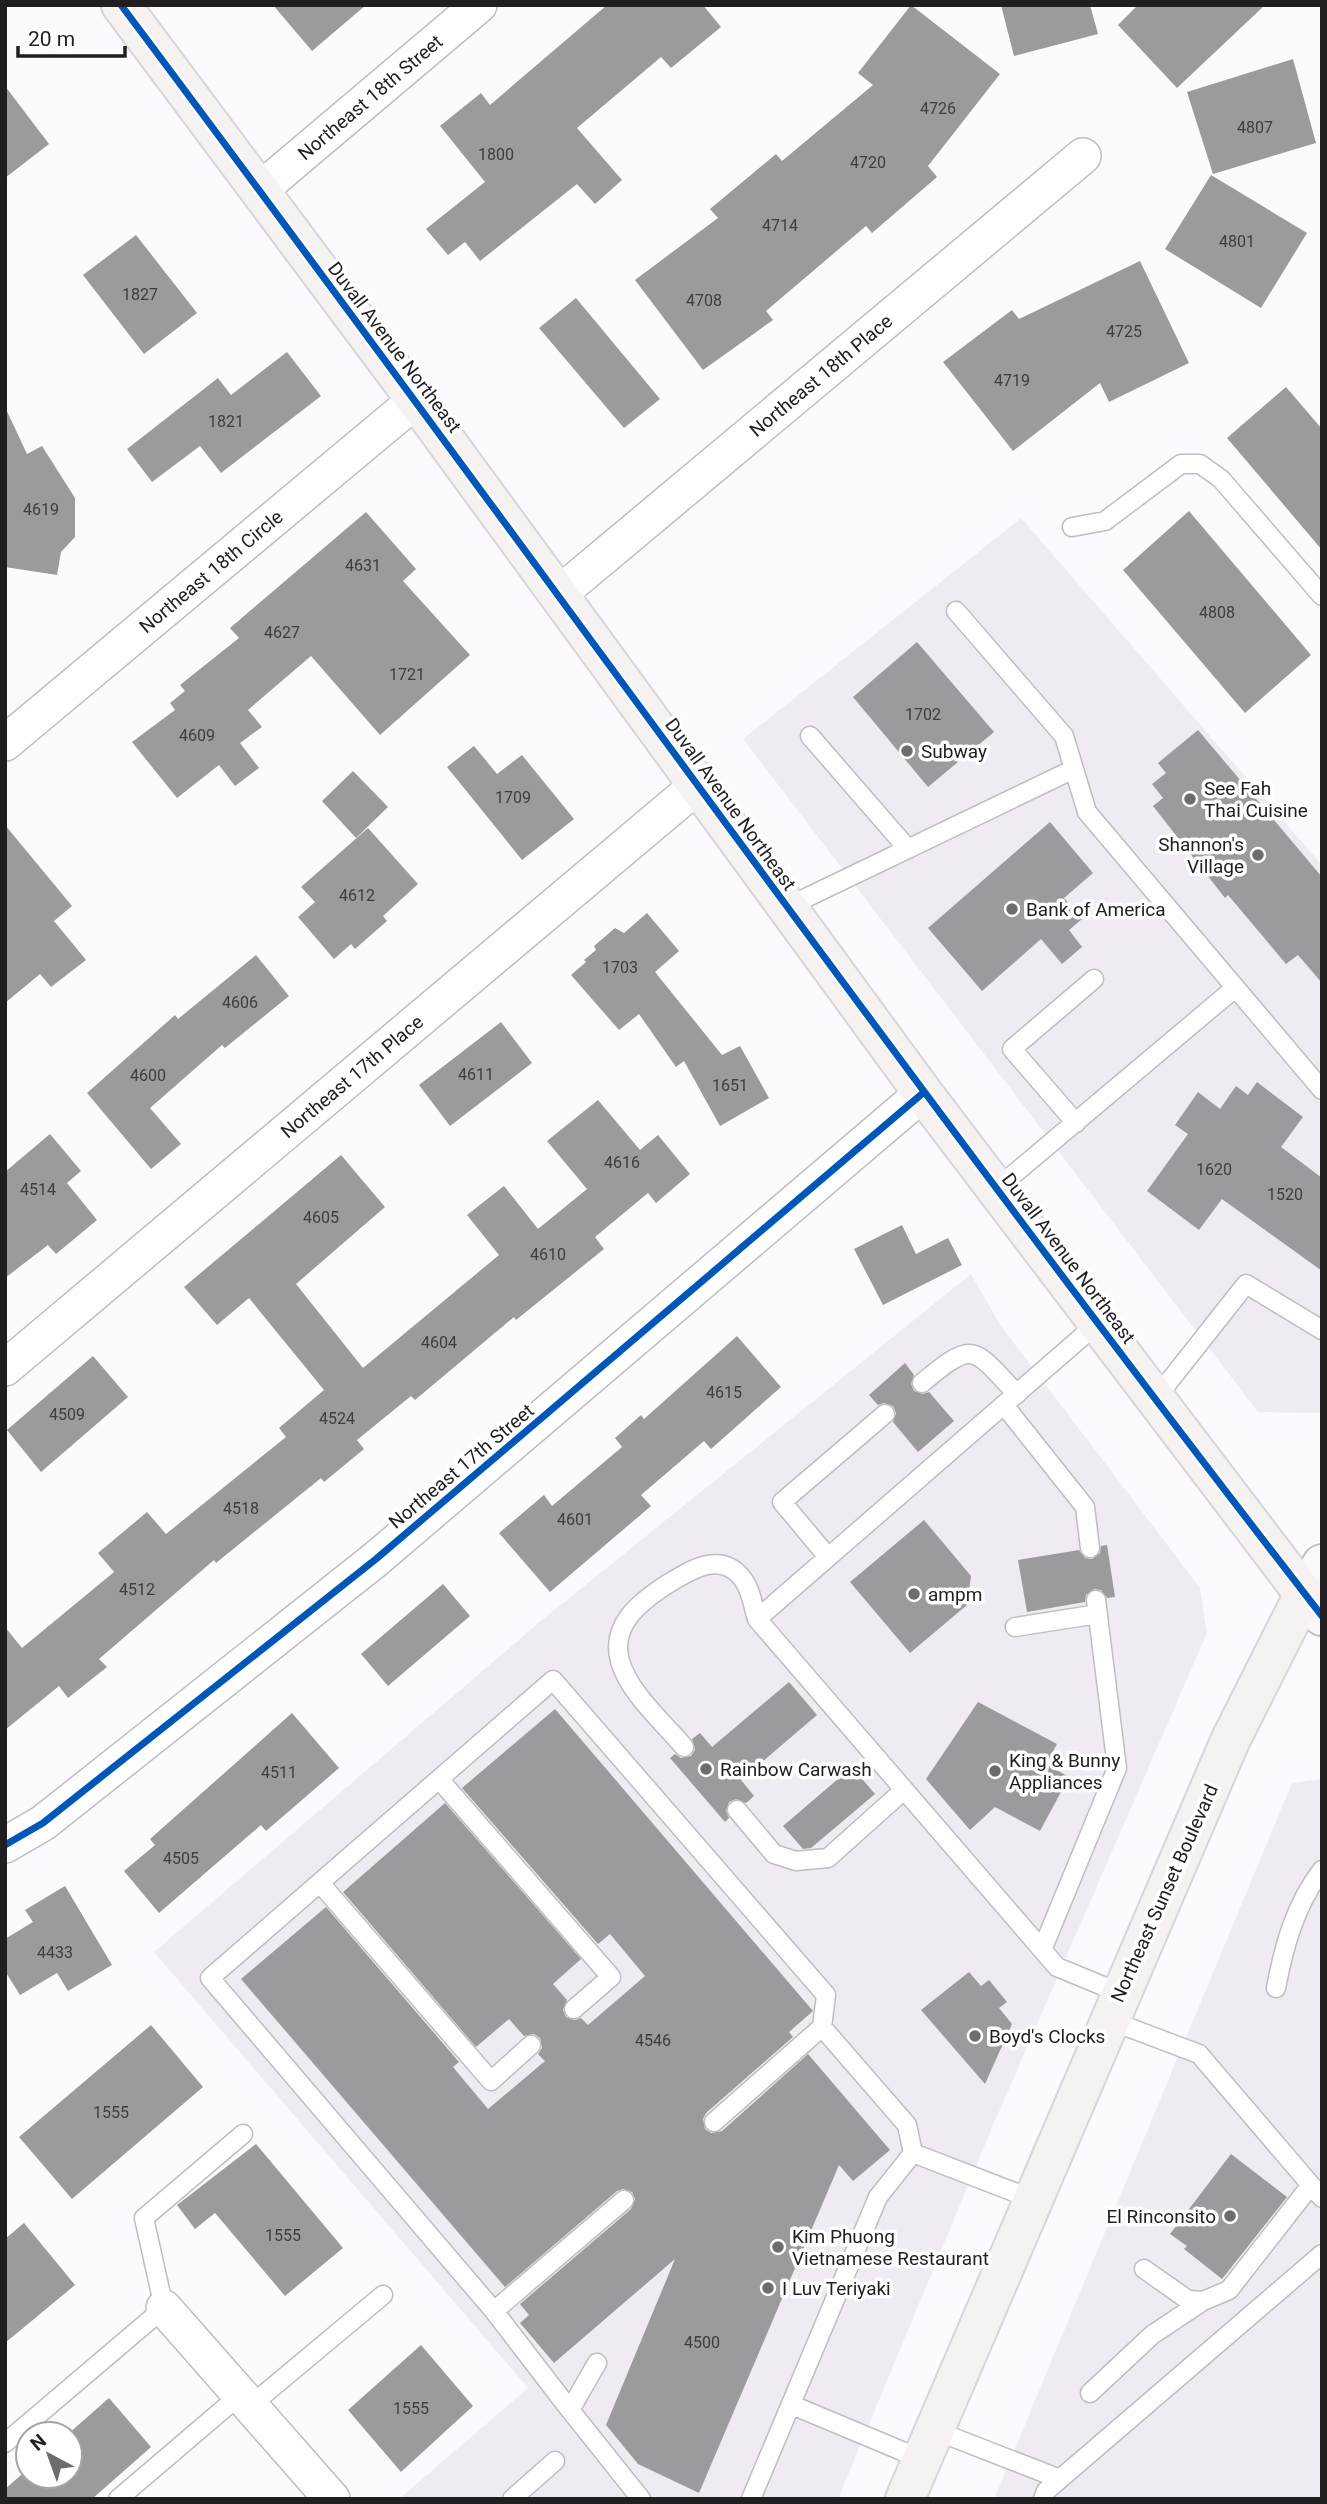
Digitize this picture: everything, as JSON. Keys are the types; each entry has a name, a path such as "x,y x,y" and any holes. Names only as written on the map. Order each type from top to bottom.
{"main road":[{"name":"Duvall Avenue Northeast","path":"121,5 416,400 923,1093 1156,1398 1316,1592"},
{"name":"Northeast Sunset Boulevard","path":"905,2499 1230,1741 1316,1592"}],"street":[{"name":"Northeast 18th Street","path":"260,190 479,5"},
{"name":"Northeast 18th Place","path":"558,594 1083,156"},
{"name":"Northeast 18th Circle","path":"5,743 416,400"},
{"name":"Northeast 17th Place","path":"5,1368 698,785"},
{"name":"Northeast 17th Street","path":"5,1845 43,1823 376,1559 923,1093"},
{"path":"164,2308 332,2499"}],"lane":[{"path":"1072,527 1105,521 1181,464 1200,464 1221,479 1315,577 1322,596"},
{"path":"956,611 1064,736 1087,812 1322,1090"},
{"path":"810,736 908,849"},
{"path":"787,907 1073,769"},
{"path":"1076,1123 1012,1049 1094,979"},
{"path":"996,1189 1235,988"},
{"path":"1156,1398 1246,1283 1322,1330"},
{"path":"757,1619 1098,1323"},
{"path":"922,1383 965,1352 978,1354 1085,1507 1090,1548"},
{"path":"828,1557 782,1502 886,1414"},
{"path":"684,1747 626,1676 619,1658 619,1640 624,1621 636,1606 695,1567 707,1564 732,1569 742,1578 757,1619 1057,1967 1115,2006 1199,2054 1316,2192 1229,2290 1203,2301 1152,2335 1090,2393"},
{"path":"1015,1627 1097,1607 1117,1768 1042,1950"},
{"path":"641,2499 494,2311 210,1978 553,1680 825,1995 822,2027 714,2122"},
{"path":"439,1779 611,1977 574,2009"},
{"path":"737,1810 774,1854 796,1861 828,1858 904,1790"},
{"path":"1276,1988 1286,1938 1313,1882 1322,1870"},
{"path":"320,1883 491,2081 531,2045"},
{"path":"822,2027 907,2124 914,2153"},
{"path":"5,2443 164,2308 144,2218 243,2134"},
{"path":"914,2153 1032,2199"},
{"path":"751,2499 877,2197 914,2153"},
{"path":"494,2311 624,2200"},
{"path":"1043,2499 1046,2491 1322,2254"},
{"path":"1144,2269 1188,2300 1203,2301"},
{"path":"118,2499 383,2295"},
{"path":"570,2410 597,2363"},
{"path":"792,2405 1060,2479"},
{"path":"512,2499 555,2462"}],"shaded area":[{"path":"1021,518 1322,865 1322,1413 1258,1412 743,739"},
{"path":"971,1274 1001,1326 1200,1588 1207,1633 991,2130 838,2499 399,2499 528,2388 154,1952 542,1620"},
{"path":"1322,1779 1322,2499 994,2499 1292,1783"}],"building":[{"path":"273,5 366,5 312,51"},
{"path":"607,5 703,5 721,27 671,68 661,57 577,128 622,180 595,204 577,184 480,261 465,242 448,255 426,229 485,182 440,126 481,93 490,105"},
{"path":"911,5 1000,74 928,166 937,177 872,233 866,226 766,311 773,320 703,370 635,280 718,218 710,209 776,154 782,161 873,85 858,73"},
{"path":"1001,5 1090,5 1098,34 1014,56"},
{"path":"1138,5 1265,5 1177,88 1118,25"},
{"path":"1293,59 1316,143 1213,174 1187,92"},
{"path":"5,86 49,144 5,178"},
{"path":"1211,175 1307,233 1261,308 1165,249"},
{"path":"136,235 197,313 144,354 83,275"},
{"path":"1140,261 1189,363 1109,402 1100,383 1013,451 943,362 1012,310 1019,319"},
{"path":"576,298 660,399 624,428 539,328"},
{"path":"287,352 321,396 221,473 200,446 152,482 127,449 218,378 231,395"},
{"path":"1286,387 1322,429 1322,550 1227,438"},
{"path":"5,407 27,454 42,446 75,498 75,537 61,552 57,575 5,567"},
{"path":"1189,511 1311,655 1245,713 1123,570"},
{"path":"366,512 416,569 403,581 470,655 380,735 311,656 248,710 262,727 240,743 259,768 235,786 219,765 177,798 132,742 175,710 170,703 185,691 180,685 239,638 230,628"},
{"path":"917,642 994,732 928,787 853,697"},
{"name":"Shannon's Village","path":"1198,730 1322,877 1322,983 1298,955 1286,964 1228,895 1225,898 1153,806 1163,798 1152,784 1166,773 1158,763"},
{"path":"474,746 497,774 522,755 574,819 522,860 447,767"},
{"path":"353,771 388,807 356,838 322,801"},
{"name":"Bank of America","path":"1050,822 1093,873 1064,898 1082,919 1069,930 1082,947 1062,964 1041,939 982,991 928,928"},
{"path":"5,825 72,906 54,921 86,960 51,987 40,974 5,1003"},
{"path":"368,828 418,884 383,916 387,921 355,949 351,944 334,959 298,917 315,902 301,887"},
{"path":"647,913 679,951 655,972 722,1055 740,1046 769,1098 720,1126 684,1061 676,1067 639,1014 619,1030 571,975 596,950 594,946 615,928 624,933"},
{"path":"256,955 289,996 225,1048 222,1045 150,1108 181,1144 151,1169 87,1093 175,1015 178,1019"},
{"path":"501,1022 532,1063 450,1126 419,1085"},
{"path":"1257,1082 1303,1117 1281,1147 1322,1178 1322,1271 1222,1199 1199,1230 1147,1191 1188,1134 1175,1125 1198,1092 1220,1109 1236,1086 1248,1095"},
{"path":"598,1100 640,1150 658,1135 690,1174 656,1203 648,1193 595,1237 604,1249 516,1320 514,1317 415,1400 411,1396 357,1440 364,1449 324,1482 321,1478 216,1563 214,1560 99,1659 107,1667 68,1698 59,1686 5,1730 5,1627 22,1648 114,1572 98,1553 147,1512 166,1534 286,1437 279,1428 324,1390 249,1298 217,1325 184,1287 341,1155 385,1207 296,1284 363,1368 499,1255 467,1215 504,1186 538,1229 587,1189 547,1141"},
{"path":"50,1134 81,1171 67,1183 97,1220 56,1254 48,1245 5,1278 5,1172"},
{"path":"902,1225 916,1254 948,1238 962,1265 883,1305 854,1249"},
{"path":"737,1336 781,1387 711,1449 704,1441 641,1495 651,1506 550,1592 499,1533 544,1495 552,1506 622,1447 615,1438 641,1415 644,1419"},
{"path":"93,1356 128,1397 41,1472 7,1430"},
{"path":"905,1363 914,1375 911,1384 914,1391 923,1394 929,1392 954,1421 918,1452 893,1422 896,1413 893,1406 884,1403 878,1405 869,1395"},
{"name":"ampm","path":"924,1520 971,1576 967,1605 910,1653 850,1582"},
{"path":"1107,1545 1115,1597 1107,1598 1101,1590 1094,1589 1086,1595 1085,1602 1027,1612 1018,1560 1079,1550 1085,1558 1092,1559 1100,1553 1101,1546"},
{"path":"443,1584 470,1616 388,1686 361,1654"},
{"path":"789,1682 817,1715 741,1780 754,1796 746,1803 736,1799 729,1802 726,1811 729,1818 725,1822 670,1758 675,1754 681,1758 691,1756 695,1750 692,1739 700,1733 712,1747"},
{"name":"King & Bunny Appliances","path":"978,1702 1057,1744 1046,1764 1069,1777 1040,1831 995,1807 970,1830 926,1779"},
{"path":"555,1709 813,2011 789,2032 793,2037 706,2113 703,2119 705,2129 711,2133 722,2131 808,2054 890,2150 853,2181 839,2165 699,2493 638,2464 606,2425 675,2259 554,2363 520,2323 529,2315 520,2304 631,2209 635,2199 632,2192 623,2189 617,2191 505,2287 241,1979 326,1907 459,2062 453,2067 488,2109 545,2061 538,2054 542,2048 540,2038 534,2034 524,2036 509,2019 476,2047 343,1892 445,1803 581,1959 553,1984 567,2000 563,2010 566,2017 575,2020 581,2018 588,2025 645,1976 610,1934 598,1944 462,1788"},
{"path":"292,1713 339,1768 266,1831 261,1825 159,1913 124,1871 155,1845 150,1839"},
{"path":"852,1767 875,1794 811,1848 803,1849 783,1826"},
{"path":"65,1886 112,1965 68,1991 57,1973 20,1995 5,1971 5,1939 33,1922 25,1910"},
{"name":"Boyd's Clocks","path":"969,1972 981,1986 989,1980 1007,2002 999,2008 1012,2024 985,2084 921,2010"},
{"path":"151,2025 203,2087 72,2199 19,2137"},
{"path":"256,2144 343,2248 285,2296 215,2213 195,2229 177,2205"},
{"name":"El Rinconsito","path":"1231,2154 1287,2197 1222,2279 1184,2249 1187,2246 1170,2234"},
{"path":"24,2223 75,2285 5,2343 5,2239"},
{"path":"421,2345 473,2406 401,2472 348,2410"},
{"path":"109,2398 151,2447 92,2499 5,2499 5,2489 14,2481 14,2490 84,2490 84,2420"}],"cycle path":[{"path":"121,5 867,1015 1322,1616"},
{"path":"5,1845 43,1823 376,1559 923,1093"}],"place":[{"name":"Subway","path":"907,751"},
{"name":"See Fah Thai Cuisine","path":"1190,799"},
{"name":"Shannon's Village","path":"1258,855"},
{"name":"Bank of America","path":"1012,909"},
{"name":"ampm","path":"914,1594"},
{"name":"Rainbow Carwash","path":"706,1769"},
{"name":"King & Bunny Appliances","path":"995,1771"},
{"name":"Boyd's Clocks","path":"975,2036"},
{"name":"El Rinconsito","path":"1230,2216"},
{"name":"Kim Phuong Vietnamese Restaurant","path":"778,2247"},
{"name":"I Luv Teriyaki","path":"768,2288"}]}
